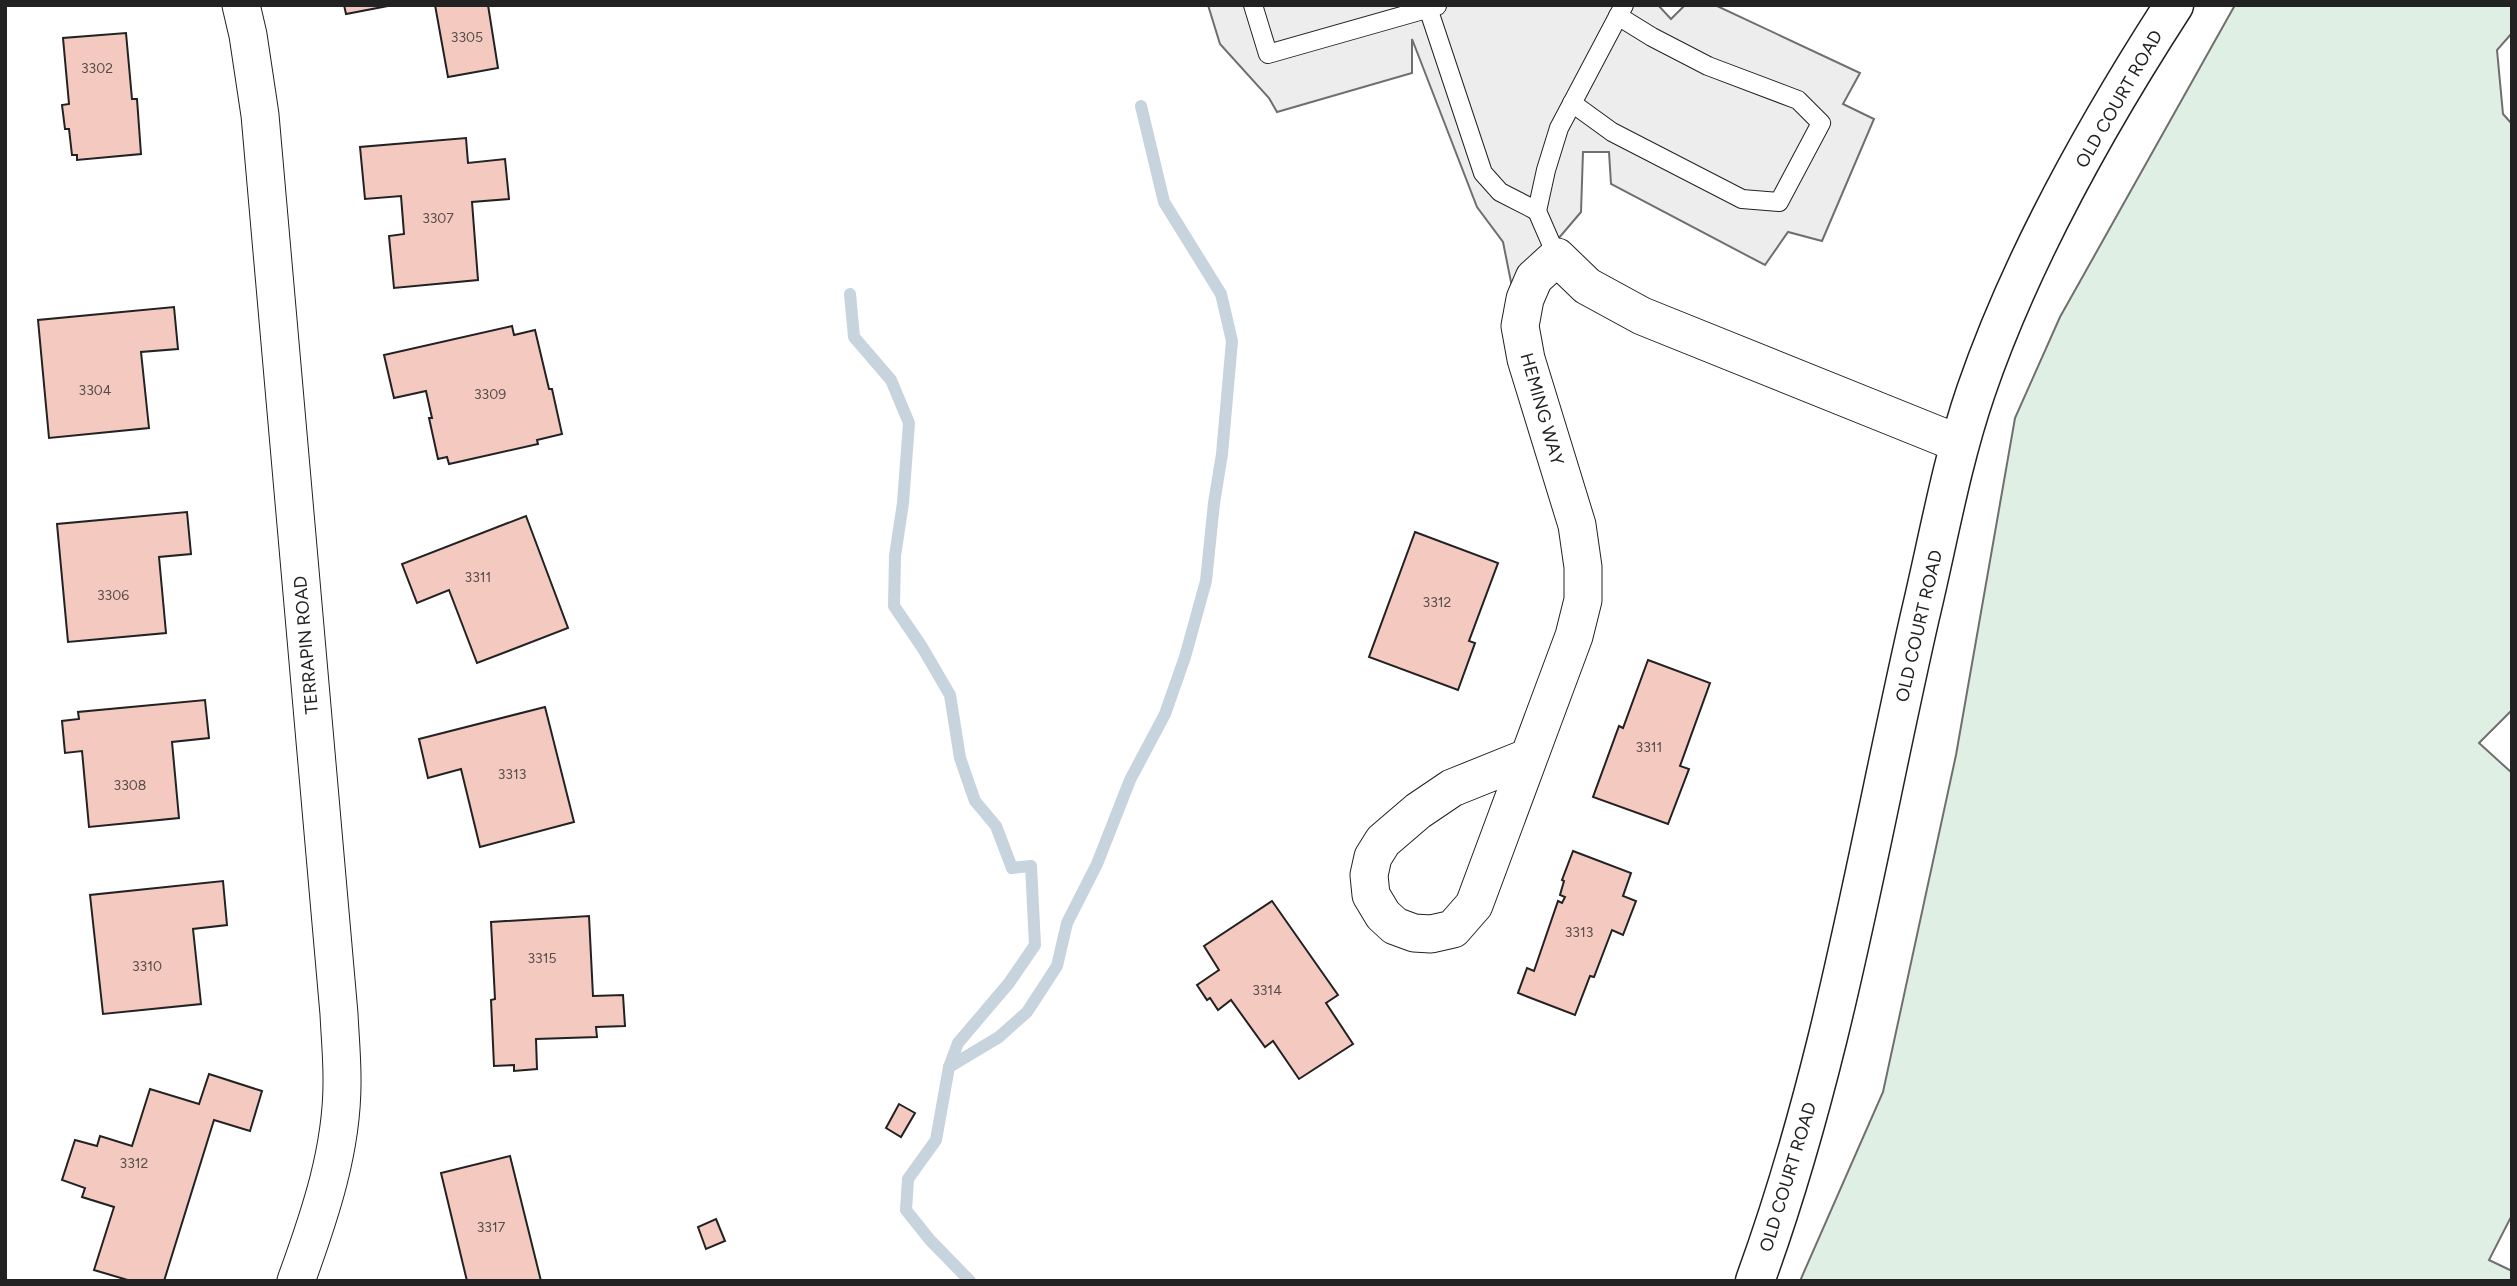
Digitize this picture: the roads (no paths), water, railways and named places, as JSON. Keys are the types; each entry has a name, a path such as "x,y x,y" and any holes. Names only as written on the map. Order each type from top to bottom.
{"main road":[{"name":"OLD COURT ROAD","path":"1755,1281 1796,1161 1824,1058 1960,444 1996,338 2057,208 2174,5"}],"street":[{"name":"TERRAPIN ROAD","path":"241,5 260,115 339,1014 342,1080 337,1144 323,1207 296,1281"},
{"path":"1557,257 1587,286 1642,316 1960,444"},
{"name":"HEMING WAY","path":"1529,757 1452,788 1418,811 1383,841 1373,857 1368,875 1371,895 1383,915 1395,926 1414,933 1431,934 1453,929 1474,905 1574,636 1583,600 1583,567 1577,524 1525,359 1520,326 1525,299 1534,278 1557,257"}],"lane":[{"path":"1253,5 1268,54 1431,6 1483,173 1500,192 1537,211"},
{"path":"1557,257 1537,211 1559,128 1572,103 1621,11 1651,37 1708,66 1797,100 1821,123 1779,202 1742,199 1612,132 1572,103"}],"waterway":[{"path":"970,1281 930,1240 906,1210 908,1179 936,1140 949,1067 999,1037 1027,1012 1057,966 1067,923 1097,864 1130,780 1165,714 1185,657 1206,581 1222,454 1232,341 1221,294 1164,202 1141,106"},
{"path":"850,294 854,337 891,380 909,423 903,503 895,556 894,606 950,695 960,758 975,801 996,826 1012,868 1031,866 1035,945 1009,983 958,1043 949,1067"}]}
